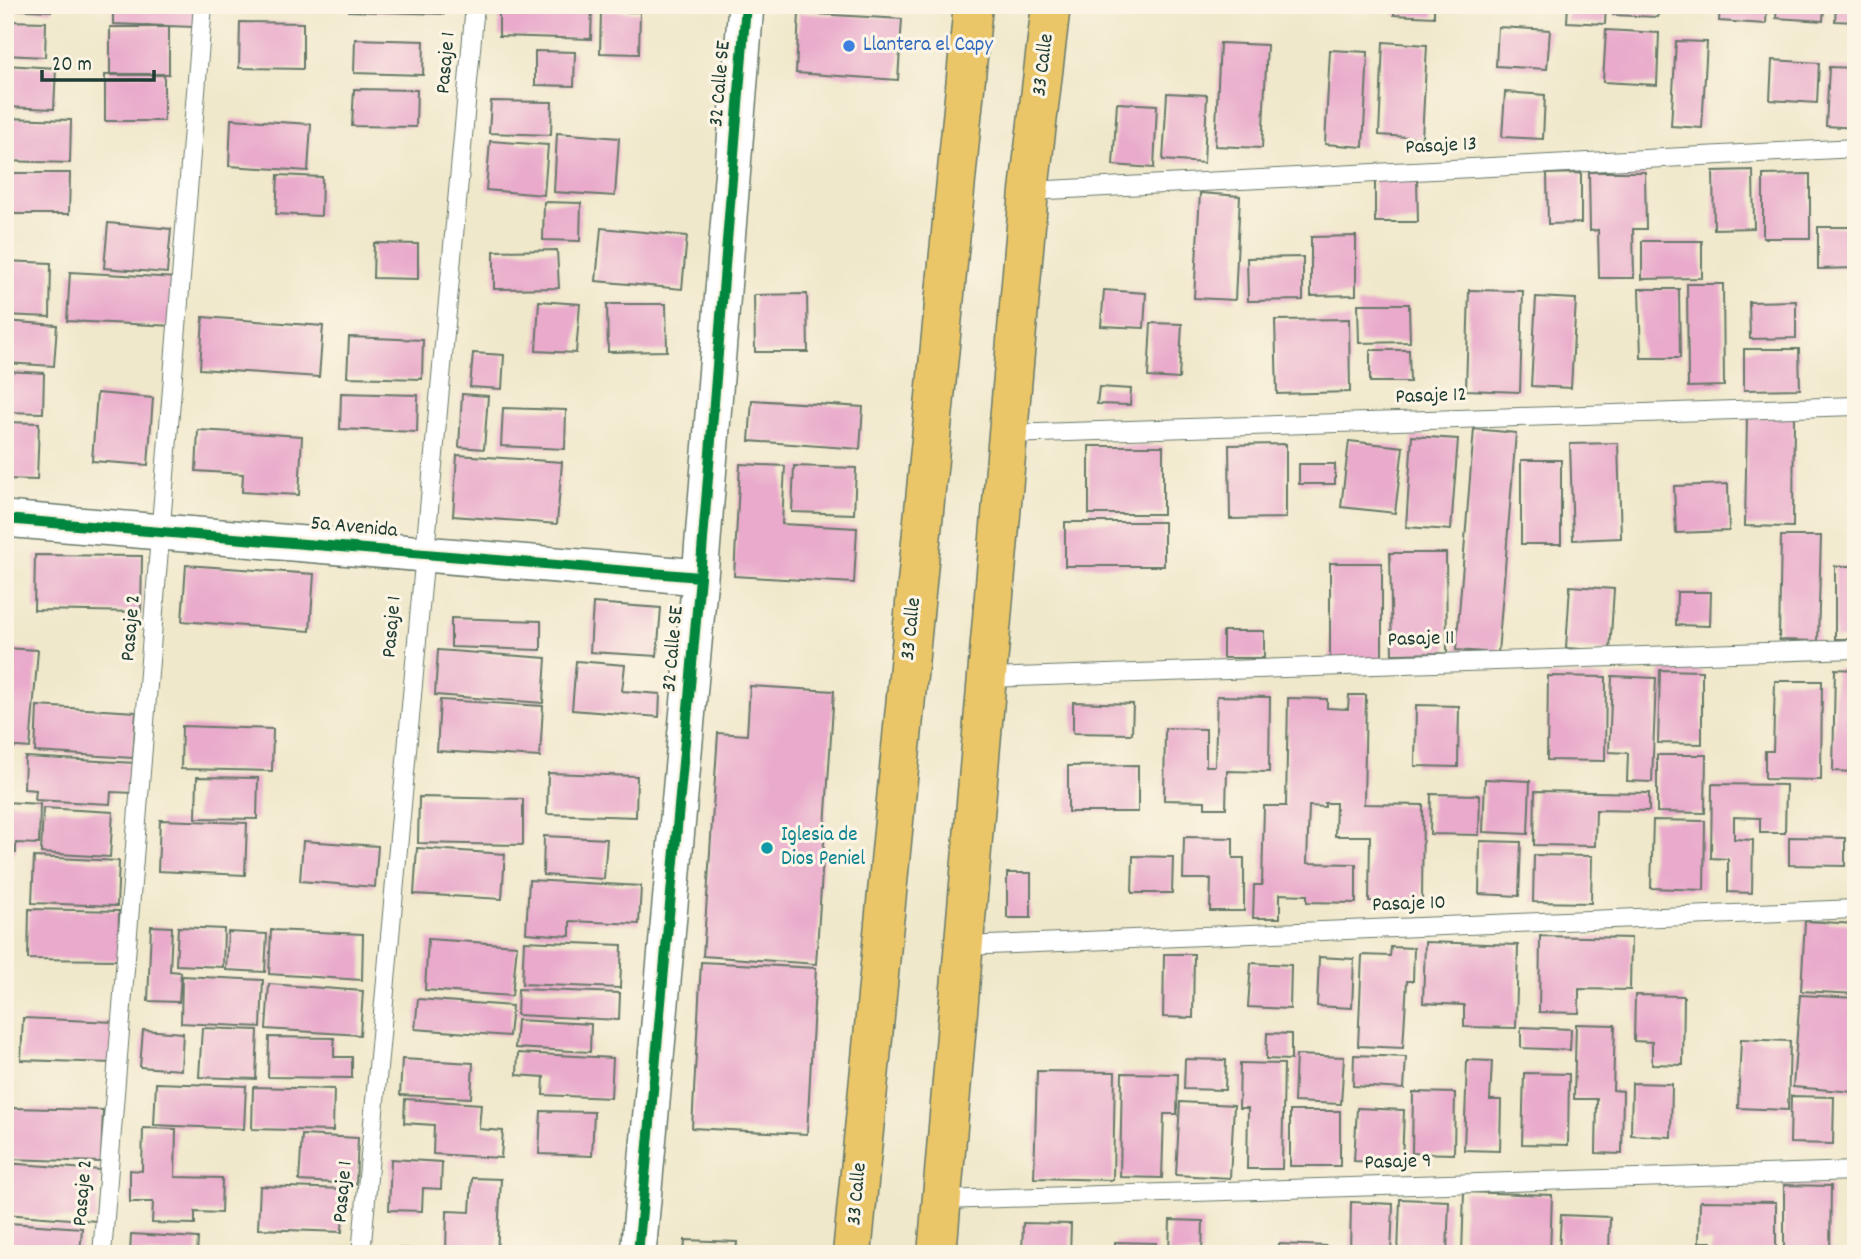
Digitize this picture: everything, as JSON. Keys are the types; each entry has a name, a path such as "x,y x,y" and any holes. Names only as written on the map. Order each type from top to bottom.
{"main road":[{"name":"33 Calle","path":"852,1254 973,5"},
{"name":"33 Calle","path":"937,1254 1007,434 1051,5"}],"street":[{"name":"32 Calle SE","path":"638,1254 699,577 746,5"},
{"name":"5a Avenida","path":"5,519 699,577"}],"lane":[{"name":"Pasaje 2","path":"102,1254 163,532 203,5"},
{"name":"Pasaje 1","path":"361,1254 475,5"},
{"name":"Pasaje 13","path":"1030,191 1856,148"},
{"name":"Pasaje 12","path":"1007,434 1856,406"},
{"name":"Pasaje 11","path":"987,678 1856,649"},
{"name":"Pasaje 10","path":"963,946 1856,909"},
{"name":"Pasaje 9","path":"942,1200 1856,1171"}],"building":[{"path":"5,5 52,5 52,11 5,9"},
{"path":"113,5 196,5 195,27 113,24"},
{"path":"349,5 444,5 444,14 349,11"},
{"path":"499,5 592,5 591,39 499,36"},
{"path":"1394,5 1434,5 1434,17 1394,15"},
{"path":"1568,5 1606,5 1605,24 1567,22"},
{"path":"1614,5 1659,5 1658,17 1613,15"},
{"path":"1720,5 1767,5 1766,24 1719,21"},
{"path":"1777,5 1824,5 1823,21 1776,18"},
{"path":"1836,5 1856,5 1856,22 1835,21"},
{"path":"601,11 640,12 639,54 600,53"},
{"name":"Llantera el Capy","path":"799,13 902,19 898,80 796,73"},
{"path":"5,21 46,22 45,57 5,55"},
{"path":"240,22 303,23 303,69 239,68"},
{"path":"110,27 169,27 169,74 110,74"},
{"path":"1498,27 1550,30 1547,69 1496,66"},
{"path":"1606,30 1659,33 1657,85 1603,82"},
{"path":"355,39 424,41 423,75 354,73"},
{"path":"1676,41 1707,42 1702,128 1671,126"},
{"path":"1383,42 1427,45 1422,138 1379,135"},
{"path":"1220,43 1267,45 1262,148 1215,146"},
{"path":"1330,50 1368,52 1363,147 1325,144"},
{"path":"535,51 575,52 574,86 535,85"},
{"path":"1772,60 1819,63 1817,103 1770,100"},
{"path":"5,65 56,68 54,109 5,107"},
{"path":"1829,67 1856,68 1856,128 1826,126"},
{"path":"105,75 164,75 164,121 105,121"},
{"path":"354,89 417,90 416,127 352,126"},
{"path":"1505,92 1545,95 1543,139 1502,137"},
{"path":"1167,93 1207,95 1204,163 1163,160"},
{"path":"491,101 552,102 551,135 489,133"},
{"path":"1117,103 1157,105 1154,168 1113,165"},
{"path":"5,118 71,120 70,163 5,161"},
{"path":"231,119 311,124 308,171 229,166"},
{"path":"557,133 619,138 615,196 554,192"},
{"path":"490,141 548,145 544,195 486,190"},
{"path":"1753,170 1754,228 1714,229 1713,171"},
{"path":"1589,172 1645,172 1646,229 1633,229 1634,278 1599,278 1598,230 1590,231"},
{"path":"5,173 70,173 69,214 5,214"},
{"path":"1581,173 1581,223 1548,224 1547,174"},
{"path":"1810,174 1810,238 1763,238 1763,175"},
{"path":"278,175 322,177 321,216 276,214"},
{"path":"1417,179 1418,222 1375,222 1375,180"},
{"path":"1200,193 1240,196 1235,300 1194,298"},
{"path":"544,202 581,203 580,241 543,240"},
{"path":"108,223 171,229 167,273 104,268"},
{"path":"1818,227 1856,227 1856,268 1818,269"},
{"path":"601,228 687,236 682,289 596,281"},
{"path":"1356,236 1356,295 1311,296 1311,237"},
{"path":"1642,241 1702,241 1702,278 1642,279"},
{"path":"374,243 418,244 418,279 373,278"},
{"path":"557,250 559,288 494,289 494,251"},
{"path":"1303,257 1303,300 1248,301 1247,258"},
{"path":"5,261 51,263 50,317 5,315"},
{"path":"70,272 177,278 175,326 67,321"},
{"path":"1687,284 1723,284 1724,386 1688,387"},
{"path":"1852,287 1856,287 1856,380 1853,380"},
{"path":"1639,289 1679,289 1680,358 1641,358"},
{"path":"1104,290 1146,293 1144,328 1101,326"},
{"path":"1469,290 1523,291 1520,392 1466,390"},
{"path":"807,294 808,352 755,352 754,295"},
{"path":"1536,297 1576,299 1571,388 1531,386"},
{"path":"539,301 580,304 576,353 536,351"},
{"path":"1796,301 1796,338 1750,339 1749,302"},
{"path":"607,304 666,304 667,351 608,352"},
{"path":"1358,304 1409,304 1410,342 1359,343"},
{"path":"203,317 323,326 319,377 200,369"},
{"path":"1349,319 1350,392 1277,394 1275,320"},
{"path":"5,321 57,325 54,366 5,363"},
{"path":"1151,323 1182,324 1179,379 1148,377"},
{"path":"349,337 423,340 422,379 347,377"},
{"path":"1744,349 1799,349 1800,389 1744,390"},
{"path":"1370,350 1409,350 1410,382 1370,382"},
{"path":"473,353 504,355 502,389 470,387"},
{"path":"5,371 44,373 43,413 5,412"},
{"path":"1099,387 1131,389 1130,405 1097,404"},
{"path":"97,393 153,398 148,465 92,461"},
{"path":"341,393 418,395 417,432 340,429"},
{"path":"462,394 488,396 484,449 459,447"},
{"path":"752,400 863,407 860,449 749,441"},
{"path":"503,408 566,410 565,449 501,446"},
{"path":"1747,417 1794,417 1793,527 1745,526"},
{"path":"5,422 39,423 37,480 5,479"},
{"path":"1474,429 1516,433 1498,653 1456,650"},
{"path":"198,430 302,436 299,495 242,492 243,474 196,471"},
{"path":"1412,436 1458,439 1451,530 1406,527"},
{"path":"1349,441 1403,447 1395,513 1341,507"},
{"path":"1618,443 1621,538 1573,540 1570,444"},
{"path":"1286,444 1286,518 1230,519 1229,445"},
{"path":"1089,446 1163,446 1163,514 1089,514"},
{"path":"457,455 562,462 557,524 453,516"},
{"path":"1521,460 1561,460 1561,544 1521,544"},
{"path":"740,464 785,466 782,524 857,528 854,583 734,576"},
{"path":"1299,464 1335,464 1335,484 1299,484"},
{"path":"794,466 856,468 854,514 792,512"},
{"path":"1728,484 1729,531 1676,533 1674,486"},
{"path":"1065,522 1164,522 1164,566 1065,566"},
{"path":"1781,536 1821,536 1818,641 1779,640"},
{"path":"1390,553 1446,553 1447,653 1392,654"},
{"path":"35,555 142,556 141,612 34,610"},
{"path":"1330,563 1382,563 1382,661 1330,661"},
{"path":"186,565 314,574 310,631 182,621"},
{"path":"1835,566 1856,566 1856,639 1835,639"},
{"path":"1570,586 1614,589 1610,651 1566,648"},
{"path":"1677,592 1711,592 1710,626 1676,625"},
{"path":"593,603 661,608 657,656 590,652"},
{"path":"451,618 541,621 541,650 451,647"},
{"path":"1223,631 1264,631 1264,658 1223,658"},
{"path":"5,648 38,650 30,748 5,746"},
{"path":"438,650 546,658 543,703 435,695"},
{"path":"576,661 625,665 622,691 660,694 659,717 572,710"},
{"path":"1835,669 1856,670 1856,772 1833,771"},
{"path":"1660,670 1702,671 1702,744 1658,743"},
{"path":"1548,676 1606,677 1605,761 1547,760"},
{"path":"1612,676 1656,678 1652,782 1627,781 1628,753 1609,752"},
{"path":"1775,681 1822,681 1821,780 1765,779 1765,751 1773,751"},
{"name":"Iglesia de Dios Peniel","path":"750,686 834,691 816,964 703,956 718,733 747,735"},
{"path":"1349,695 1366,695 1364,804 1423,805 1422,902 1369,901 1370,836 1335,836 1336,803 1325,803 1325,807 1309,806 1307,863 1356,864 1356,903 1307,902 1307,895 1280,894 1280,918 1253,918 1254,885 1262,885 1264,806 1286,806 1288,698 1327,699 1327,708 1348,709"},
{"path":"1217,696 1270,697 1269,772 1227,771 1226,808 1205,808 1205,801 1164,800 1165,728 1206,729 1206,766 1215,766"},
{"path":"440,700 543,706 540,757 437,751"},
{"path":"1073,702 1133,704 1132,734 1073,733"},
{"path":"1416,705 1459,706 1458,767 1415,766"},
{"path":"37,706 136,712 133,758 35,752"},
{"path":"182,726 273,729 272,771 181,769"},
{"path":"1657,755 1706,755 1705,813 1657,812"},
{"path":"25,757 135,763 134,793 111,792 110,804 35,800 36,790 24,789"},
{"path":"1138,765 1138,812 1068,812 1068,766"},
{"path":"548,773 637,776 636,817 547,814"},
{"path":"197,777 258,778 257,819 196,818"},
{"path":"1485,779 1530,781 1528,834 1483,832"},
{"path":"1712,784 1786,785 1785,833 1760,833 1760,818 1734,817 1734,839 1753,840 1752,893 1728,892 1728,859 1711,858"},
{"path":"1535,791 1649,793 1649,811 1596,810 1595,846 1534,845"},
{"path":"1431,794 1480,795 1479,835 1430,834"},
{"path":"419,797 523,799 523,845 418,843"},
{"path":"5,802 40,804 39,844 16,843 16,853 5,853"},
{"path":"43,808 113,812 110,857 41,853"},
{"path":"160,820 247,823 245,875 158,871"},
{"path":"1653,820 1705,821 1704,890 1651,888"},
{"path":"544,836 607,839 604,879 543,875"},
{"path":"1184,837 1233,838 1233,858 1244,858 1244,911 1210,911 1211,879 1183,879"},
{"path":"1789,837 1845,838 1845,866 1789,865"},
{"path":"303,841 378,846 375,887 300,881"},
{"path":"1480,841 1521,842 1519,896 1479,894"},
{"path":"417,848 505,854 502,899 414,894"},
{"path":"1534,855 1592,856 1591,903 1533,902"},
{"path":"1133,856 1173,857 1172,893 1132,893"},
{"path":"34,857 119,861 117,906 32,903"},
{"path":"1007,873 1031,873 1031,918 1007,918"},
{"path":"529,880 641,886 639,924 570,921 570,936 526,933"},
{"path":"29,909 119,911 118,960 28,959"},
{"path":"1805,921 1856,924 1856,994 1801,991"},
{"path":"151,926 172,927 170,971 181,972 179,1002 148,1001"},
{"path":"178,927 224,929 223,967 176,965"},
{"path":"271,930 363,934 362,980 269,974"},
{"path":"228,932 267,934 265,972 226,970"},
{"path":"1540,936 1631,938 1630,990 1579,989 1579,1013 1539,1012"},
{"path":"428,939 517,945 512,996 425,990"},
{"path":"524,941 622,945 620,988 522,984"},
{"path":"1425,942 1518,945 1516,1028 1464,1027 1464,1005 1423,1003"},
{"path":"1391,947 1414,948 1413,981 1407,981 1403,1048 1358,1046 1362,955 1390,956"},
{"path":"1164,954 1194,954 1193,1018 1163,1017"},
{"path":"1319,957 1354,959 1352,1008 1317,1006"},
{"path":"701,962 816,968 807,1134 692,1128"},
{"path":"1251,963 1291,965 1290,1009 1248,1007"},
{"path":"182,976 263,980 261,1027 181,1023"},
{"path":"269,984 363,991 360,1035 266,1029"},
{"path":"518,989 620,993 619,1020 517,1015"},
{"path":"1635,995 1684,996 1683,1065 1652,1064 1652,1042 1634,1041"},
{"path":"1800,995 1856,998 1854,1092 1793,1087"},
{"path":"418,999 512,1006 509,1036 415,1029"},
{"path":"23,1018 114,1022 113,1063 21,1060"},
{"path":"517,1020 591,1024 590,1052 515,1048"},
{"path":"1576,1024 1615,1025 1613,1090 1623,1091 1622,1154 1596,1153 1597,1099 1574,1099"},
{"path":"1521,1027 1571,1029 1570,1050 1521,1048"},
{"path":"202,1028 258,1030 256,1079 199,1077"},
{"path":"143,1030 183,1033 181,1070 140,1067"},
{"path":"1267,1033 1291,1034 1291,1060 1266,1059"},
{"path":"269,1037 334,1038 334,1057 352,1057 352,1078 268,1077"},
{"path":"1741,1039 1790,1041 1788,1110 1738,1108"},
{"path":"518,1053 613,1058 611,1098 543,1095 544,1077 517,1075"},
{"path":"1296,1055 1344,1057 1341,1104 1294,1102"},
{"path":"1354,1055 1406,1057 1404,1089 1353,1086"},
{"path":"402,1059 473,1063 471,1098 400,1095"},
{"path":"1185,1059 1226,1060 1225,1090 1184,1089"},
{"path":"1467,1060 1492,1061 1490,1100 1501,1100 1500,1151 1464,1150"},
{"path":"1240,1063 1284,1064 1282,1169 1247,1169 1248,1108 1239,1108"},
{"path":"1037,1071 1115,1072 1113,1180 1034,1178"},
{"path":"1122,1073 1178,1074 1177,1114 1164,1114 1162,1178 1120,1177"},
{"path":"1524,1073 1569,1074 1568,1145 1522,1144"},
{"path":"156,1083 246,1086 244,1129 154,1125"},
{"path":"1632,1083 1672,1084 1671,1137 1631,1135"},
{"path":"253,1087 334,1089 333,1131 252,1129"},
{"path":"1413,1092 1455,1093 1454,1154 1412,1153"},
{"path":"1791,1096 1834,1097 1833,1144 1790,1143"},
{"path":"405,1099 481,1104 479,1129 503,1131 501,1158 433,1154 434,1125 404,1123"},
{"path":"1180,1102 1234,1105 1230,1178 1176,1175"},
{"path":"11,1108 103,1110 101,1162 9,1159"},
{"path":"1357,1108 1404,1110 1402,1163 1354,1161"},
{"path":"541,1111 594,1112 592,1156 539,1154"},
{"path":"1290,1111 1340,1111 1340,1166 1290,1166"},
{"path":"143,1128 176,1129 175,1177 222,1178 221,1213 195,1212 195,1224 152,1223 153,1202 130,1202 130,1170 142,1171"},
{"path":"302,1135 358,1138 356,1184 299,1181"},
{"path":"391,1159 442,1162 441,1189 423,1188 422,1211 389,1210"},
{"path":"5,1163 100,1170 96,1221 5,1214"},
{"path":"472,1178 501,1179 497,1254 446,1252 447,1211 470,1212"},
{"path":"1784,1185 1831,1186 1830,1254 1784,1254"},
{"path":"260,1186 344,1189 342,1232 258,1229"},
{"path":"1464,1192 1552,1195 1550,1254 1462,1254"},
{"path":"1400,1199 1449,1201 1447,1254 1398,1254"},
{"path":"1700,1201 1776,1202 1776,1254 1711,1254 1711,1242 1699,1242"},
{"path":"1351,1202 1393,1204 1391,1254 1350,1254"},
{"path":"1561,1215 1610,1217 1609,1254 1559,1254"},
{"path":"1170,1220 1203,1221 1202,1254 1169,1254"},
{"path":"9,1223 82,1228 80,1254 7,1254"},
{"path":"1023,1223 1071,1224 1070,1254 1022,1254"},
{"path":"131,1234 198,1238 197,1254 130,1254"},
{"path":"685,1240 737,1242 736,1254 684,1254"},
{"path":"1115,1242 1156,1243 1156,1254 1115,1254"},
{"path":"1279,1244 1327,1246 1327,1254 1279,1254"},
{"path":"387,1248 439,1250 439,1254 387,1254"}],"cycle path":[{"path":"638,1254 700,577 746,5"},
{"path":"5,519 700,577"}],"place":[{"name":"Llantera el Capy","path":"849,46"},
{"name":"Iglesia de Dios Peniel","path":"767,848"}]}
